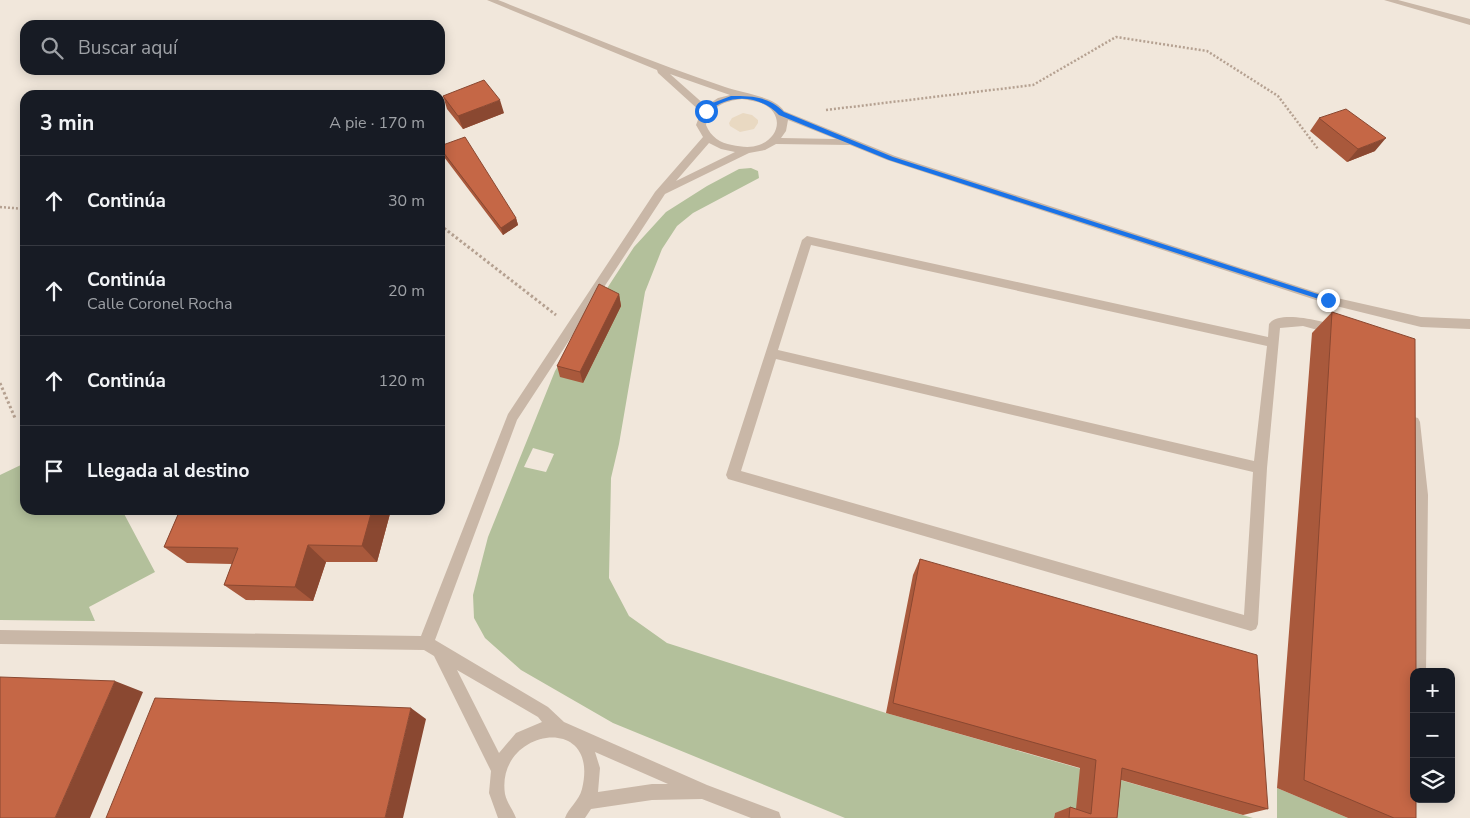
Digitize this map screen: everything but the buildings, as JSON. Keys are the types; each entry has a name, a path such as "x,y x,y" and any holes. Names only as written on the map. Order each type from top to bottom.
{"street":[{"path":"491,0 655,66 742,96 765,101 782,114 891,158 1328,300 1421,322 1470,324"},
{"path":"1388,0 1470,22"},
{"path":"655,66 706,111"},
{"path":"742,96 721,100 706,111 701,125 708,138 718,145 745,151 756,150 774,141 784,128 782,114"},
{"path":"499,770 432,646 512,418 659,195 708,138"},
{"path":"774,141 854,143"},
{"path":"659,195 745,151"},
{"path":"1273,343 807,240 733,475 1251,624 1260,468 1275,324 1303,321 1350,335"},
{"path":"771,353 1260,468"},
{"path":"1412,409 1421,495 1418,668"},
{"path":"0,637 432,646 543,712 565,731 583,743 590,756 593,771 591,787 586,802 573,818"},
{"path":"508,818 500,804 497,787 499,770 506,755 517,742 530,733 544,728 565,731 705,792 773,818"},
{"path":"586,802 652,792 705,792"}],"path":[{"path":"826,110 1033,85 1116,37 1207,51 1278,96 1318,149"},
{"path":"0,207 20,209"},
{"path":"445,229 571,328"},
{"path":"0,383 15,418"}],"green space":[{"path":"751,168 758,171 759,178 693,213 677,226 662,249 645,292 619,444 611,478 609,578 629,616 667,643 886,713 1253,818 1075,818 1055,813 1054,818 845,818 613,723 521,670 485,638 474,618 473,595 488,537 555,371 634,247 666,212 707,186 739,169","holes":["533,448 554,454 546,472 524,467"]},
{"path":"20,465 20,515 125,515 155,572 89,607 95,621 0,620 0,475"},
{"path":"1277,788 1348,818 1277,818"}],"shaded area":[{"path":"743,113 752,115 758,120 754,129 740,132 730,126 729,123 732,118"}],"route":[{"path":"706,111 721,100 742,96 765,101 782,114 891,158 1328,300"}]}
